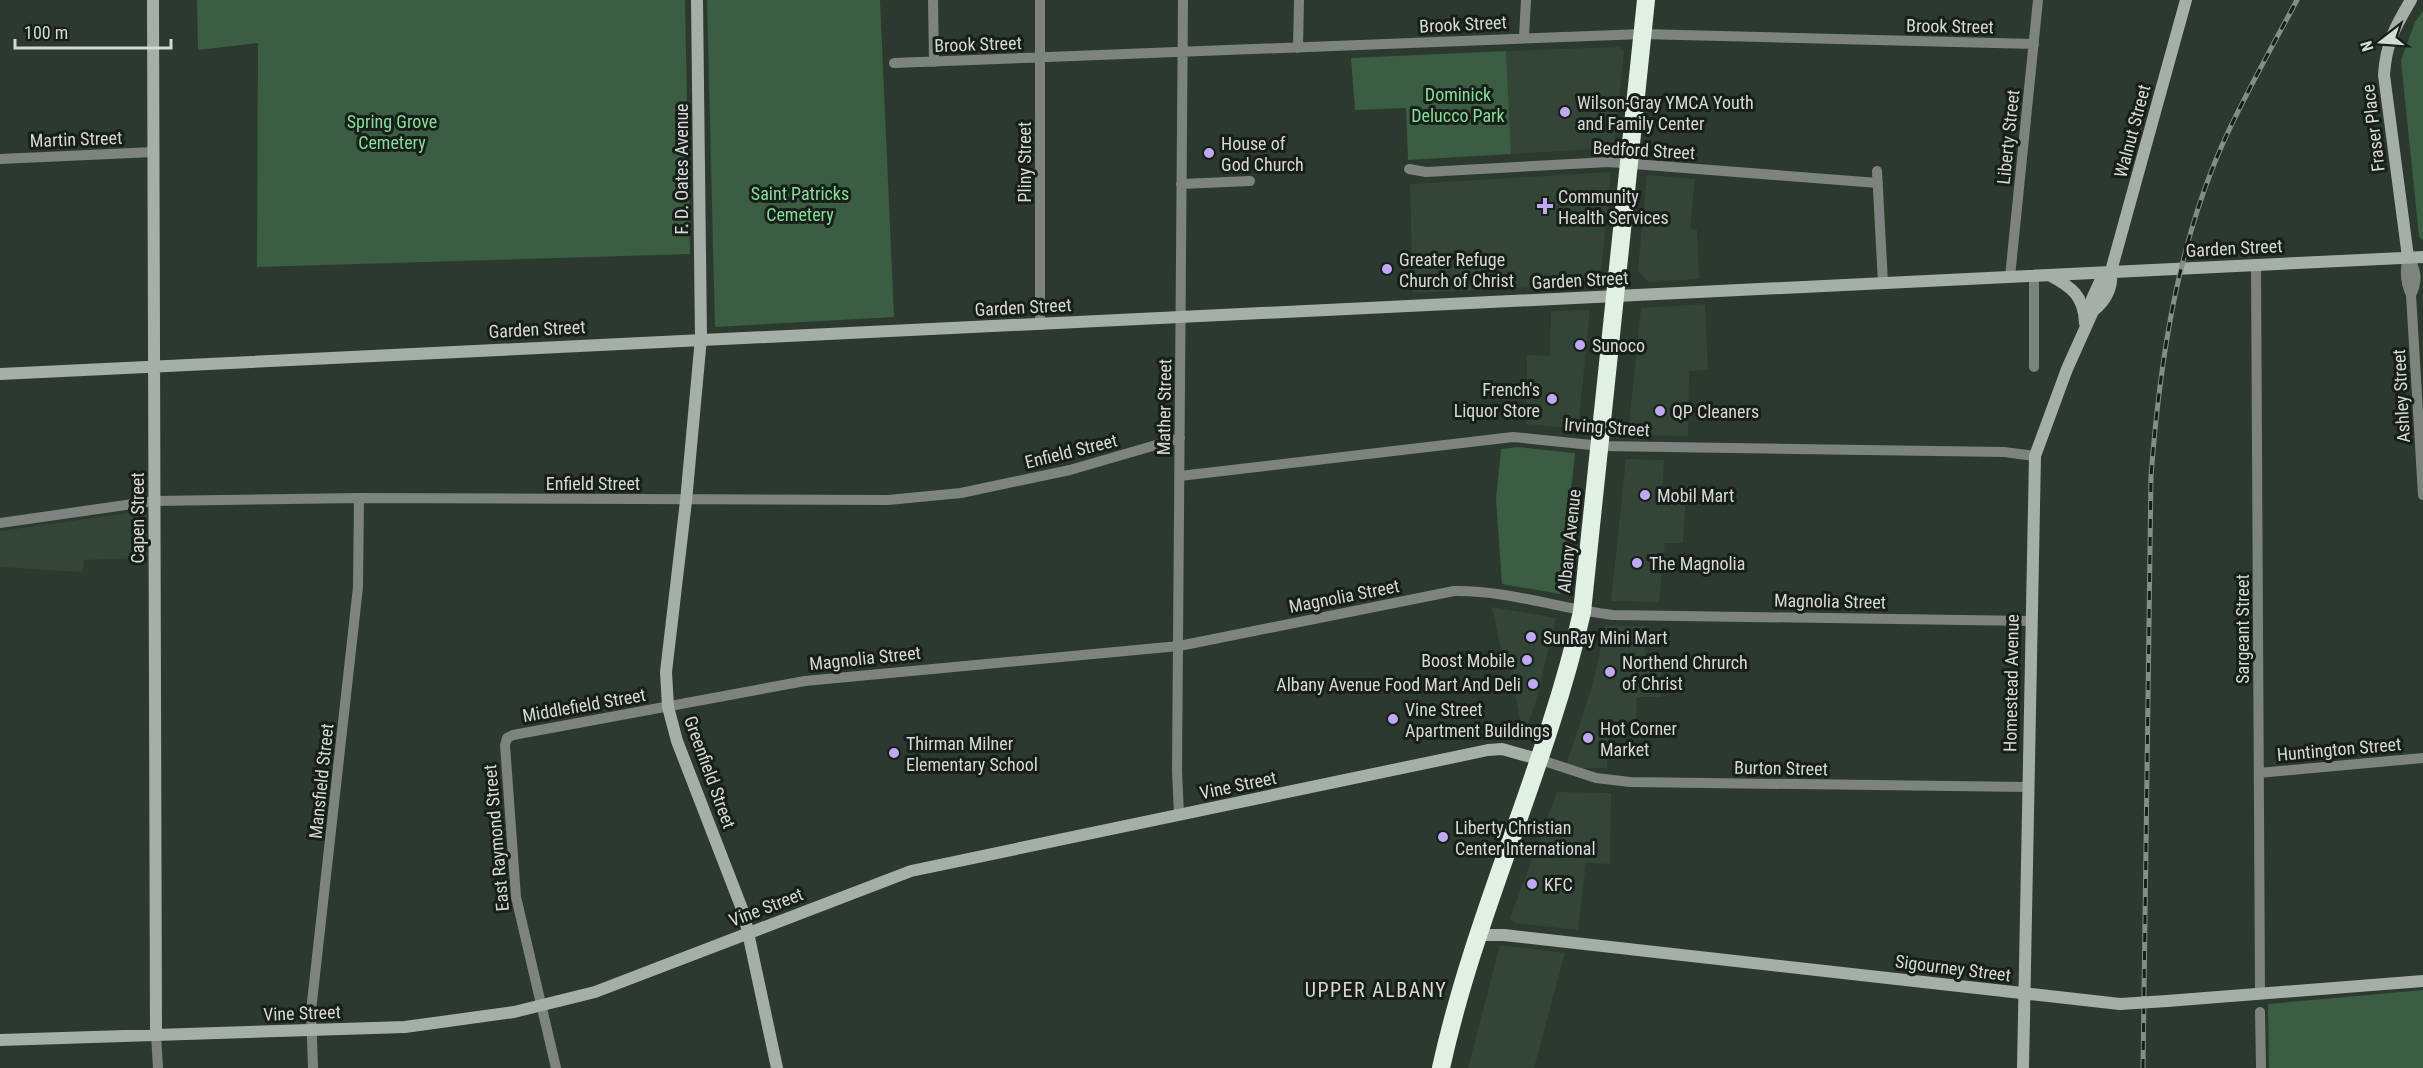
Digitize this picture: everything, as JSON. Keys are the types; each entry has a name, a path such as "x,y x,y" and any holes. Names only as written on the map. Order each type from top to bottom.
{"highway":[{"name":"Albany Avenue","path":"1441,1068 1454,1010 1564,686 1582,612 1617,296 1646,0"}],"street":[{"name":"Capen Street","path":"153,0 156,1035"},
{"name":"F. D. Oates Avenue","path":"697,0 700,338"},
{"path":"933,0 934,62"},
{"name":"Pliny Street","path":"1040,0 1040,325"},
{"name":"Mather Street","path":"1179,815 1177,795 1183,0"},
{"path":"1298,48 1299,0"},
{"path":"1524,37 1526,0"},
{"name":"Liberty Street","path":"2010,277 2038,0"},
{"name":"Walnut Street","path":"2111,271 2186,0"},
{"name":"Fraser Place","path":"2408,257 2384,75 2391,32 2411,0"},
{"name":"Brook Street","path":"894,63 1642,34 2034,44"},
{"name":"Martin Street","path":"0,159 154,152"},
{"name":"Bedford Street","path":"1409,170 1421,172 1596,162 1878,183"},
{"path":"1877,171 1883,283"},
{"path":"1181,184 1250,181"},
{"name":"Ashley Street","path":"2408,257 2405,267 2406,285 2411,295 2423,495"},
{"name":"Garden Street","path":"0,374 700,338 1040,325 1181,316 2423,257"},
{"name":"Sargeant Street","path":"2256,265 2260,992"},
{"name":"Homestead Avenue","path":"2023,1068 2035,456 2067,369 2093,311 2103,304 2111,286 2111,271"},
{"path":"2048,274 2076,291 2085,310 2085,329"},
{"path":"2034,276 2034,367"},
{"name":"Greenfield Street","path":"700,338 686,501 666,672 668,707 676,741 749,933 777,1068"},
{"name":"Irving Street","path":"1180,476 1513,437 1601,446 1992,452 2035,456"},
{"name":"Enfield Street","path":"0,523 154,501 359,498 888,500 961,493 1070,470 1180,438"},
{"name":"Mansfield Street","path":"313,1068 310,1031 358,587 359,498"},
{"name":"Magnolia Street","path":"668,707 805,681 1179,646 1454,591 1485,592 1582,612 1625,615 2030,621"},
{"name":"Middlefield Street","path":"507,738 513,735 668,707"},
{"name":"East Raymond Street","path":"507,738 509,813 516,897 556,1068"},
{"name":"Vine Street","path":"0,1040 432,1025 542,1005 595,992 911,871 1495,749 1538,759"},
{"name":"Huntington Street","path":"2259,773 2423,758"},
{"name":"Burton Street","path":"1538,759 1596,778 1630,782 2028,788"},
{"name":"Sigourney Street","path":"1479,935 1504,935 2120,1004 2423,981"},
{"path":"2260,1012 2261,1068"},
{"path":"156,1035 158,1068"}],"shaded area":[{"path":"1620,47 1624,51 1614,148 1511,154 1506,51"},
{"path":"1611,172 1600,284 1413,293 1410,184"},
{"path":"1647,175 1695,179 1690,229 1697,230 1699,279 1648,282 1638,270"},
{"path":"1705,304 1708,370 1689,371 1688,436 1628,435 1641,308"},
{"path":"1590,310 1578,429 1526,424 1527,355 1550,356 1551,311"},
{"path":"1626,459 1664,460 1662,495 1686,496 1683,543 1665,543 1659,602 1611,601"},
{"path":"142,511 147,516 147,558 84,560 83,572 0,567 0,531"},
{"path":"1492,607 1556,618 1536,701 1529,722 1522,728 1508,661 1503,660"},
{"path":"1606,625 1645,626 1645,663 1661,663 1661,697 1637,697 1636,721 1608,721 1607,768 1571,768 1567,763 1592,686"},
{"path":"1557,792 1611,793 1610,864 1586,863 1578,930 1514,923 1510,918"},
{"path":"1500,945 1565,953 1534,1068 1468,1068"}],"green space":[{"name":"Spring Grove Cemetery","path":"197,0 685,0 690,254 257,267 258,43 198,50"},
{"name":"Saint Patricks Cemetery","path":"707,0 880,0 894,317 715,327"},
{"path":"2423,11 2423,240 2419,237 2401,60 2415,22"},
{"name":"Dominick Delucco Park","path":"1506,51 1511,154 1408,160 1406,108 1355,110 1351,58"},
{"path":"1518,447 1575,453 1560,594 1502,584 1496,499 1501,449"},
{"path":"2423,990 2423,1068 2269,1068 2268,1004"}],"railway":[{"path":"2143,1068 2151,476 2166,343 2184,256 2211,171 2237,114 2297,0"}],"place":[{"name":"Wilson-Gray YMCA Youth and Family Center","path":"1565,112"},
{"name":"House of God Church","path":"1209,153"},
{"name":"Community Health Services","path":"1545,206"},
{"name":"Greater Refuge Church of Christ","path":"1387,269"},
{"name":"Sunoco","path":"1580,345"},
{"name":"French's Liquor Store","path":"1552,399"},
{"name":"QP Cleaners","path":"1660,411"},
{"name":"Mobil Mart","path":"1645,495"},
{"name":"The Magnolia","path":"1637,563"},
{"name":"SunRay Mini Mart","path":"1531,637"},
{"name":"Boost Mobile","path":"1527,660"},
{"name":"Northend Chrurch of Christ","path":"1610,672"},
{"name":"Albany Avenue Food Mart And Deli","path":"1533,684"},
{"name":"Vine Street Apartment Buildings","path":"1393,719"},
{"name":"Hot Corner Market","path":"1588,738"},
{"name":"Thirman Milner Elementary School","path":"894,753"},
{"name":"Liberty Christian Center International","path":"1443,837"},
{"name":"KFC","path":"1532,884"}],"district":[{"name":"UPPER ALBANY","path":"1376,990"}]}
